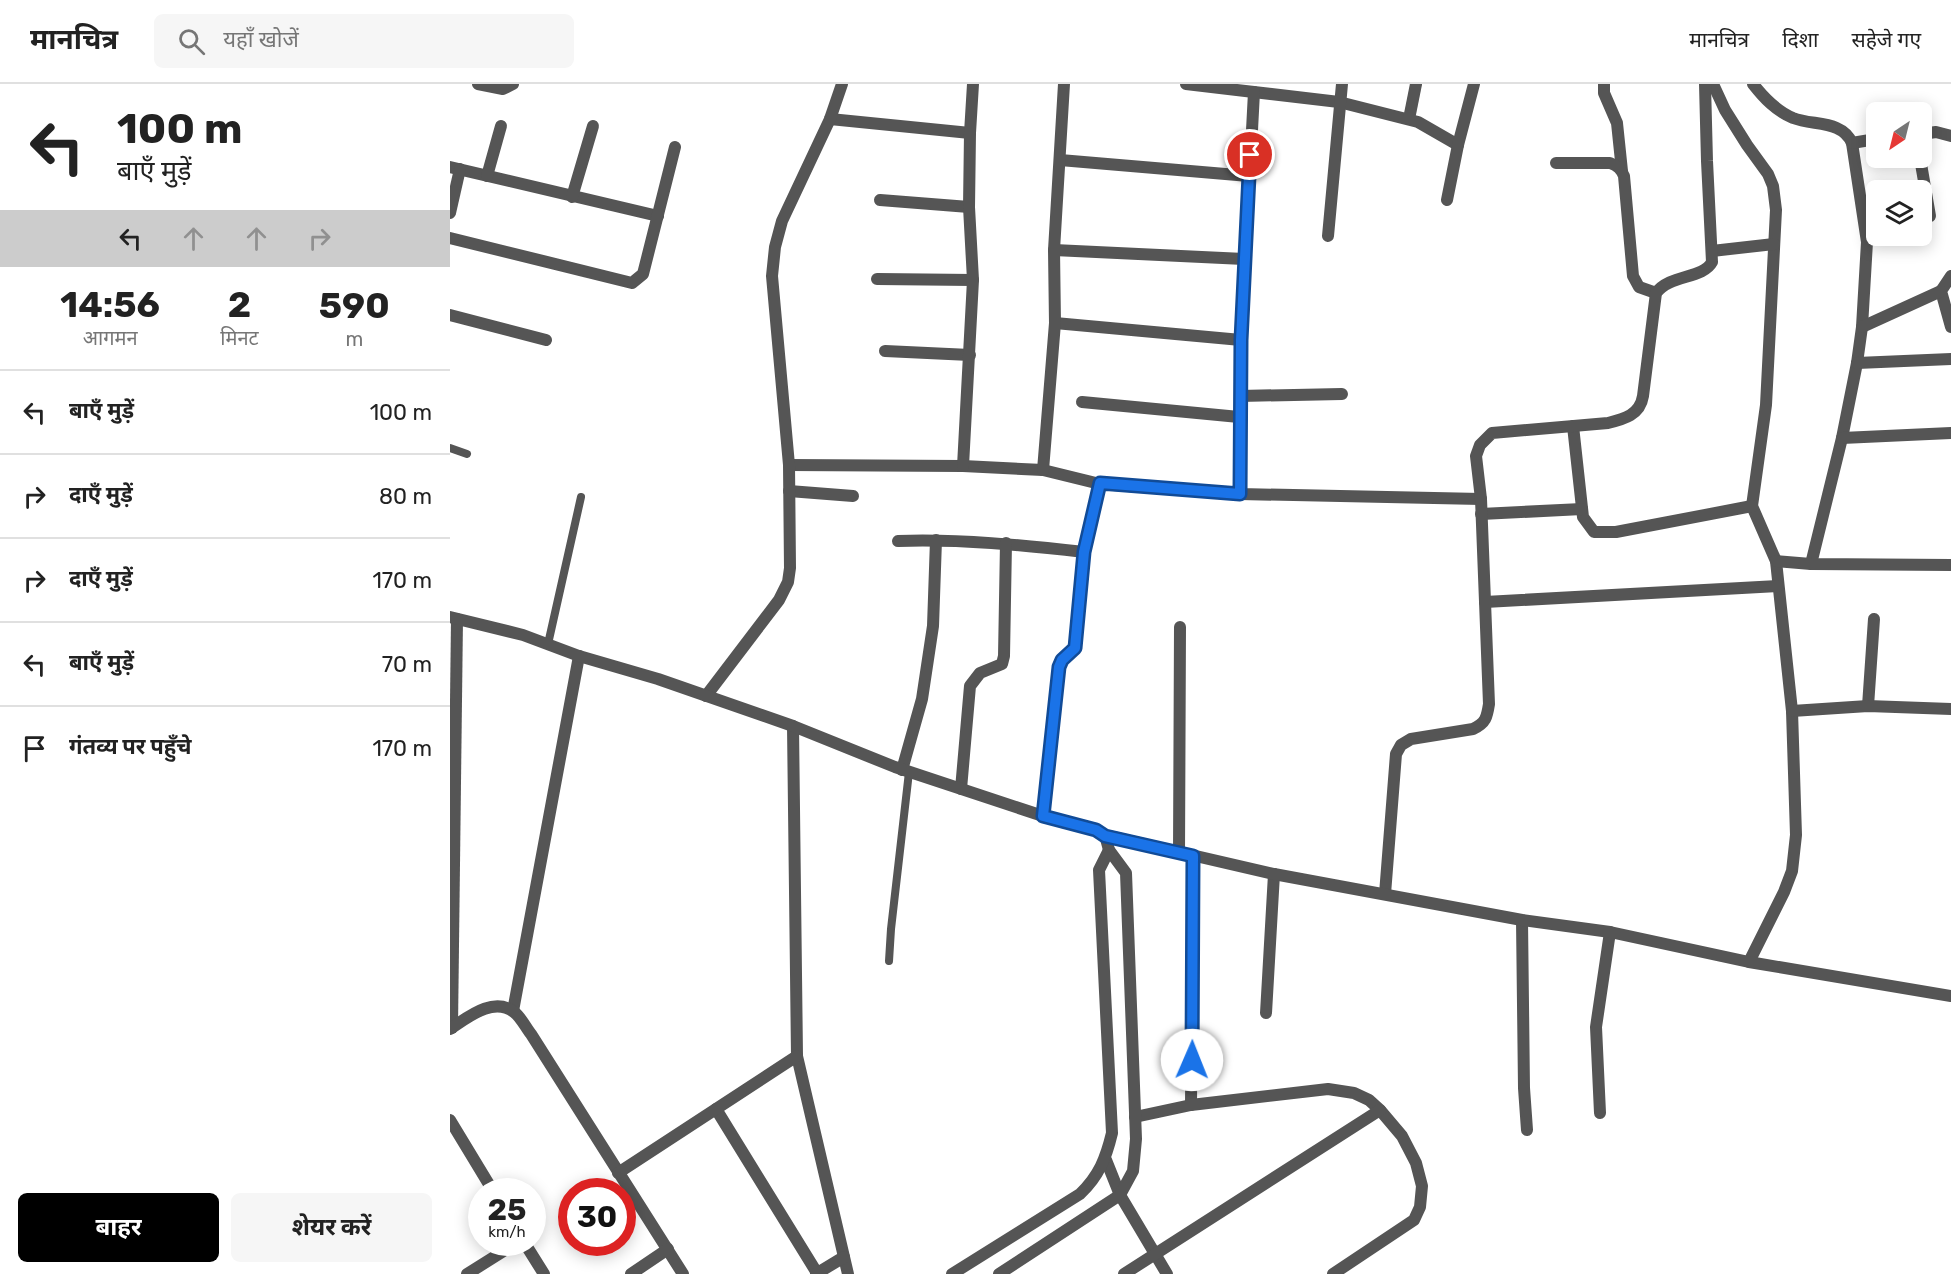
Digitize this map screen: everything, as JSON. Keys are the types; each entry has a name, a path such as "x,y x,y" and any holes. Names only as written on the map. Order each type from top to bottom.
{"street":[{"path":"478,84 503,89 513,84"},
{"path":"706,696 779,600 788,582 790,568 789,465 772,276 775,247 782,220 830,119 842,84"},
{"path":"963,466 973,280 969,207 973,84"},
{"path":"1043,470 1055,323 1054,250 1064,84"},
{"path":"1186,84 1339,102 1409,119 1458,145"},
{"path":"1328,236 1342,84"},
{"path":"1409,119 1416,84"},
{"path":"1447,200 1474,84"},
{"path":"1604,84 1604,93 1617,123 1633,276 1639,287 1656,293"},
{"path":"1385,894 1395,754 1401,745 1410,739 1473,729 1487,719 1489,704 1481,499 1476,456 1480,445 1492,433 1622,420 1638,409 1643,396 1656,293 1673,280 1710,267 1713,262 1705,84"},
{"path":"1713,84 1725,110 1747,146 1768,174 1773,186 1776,210 1766,405 1752,506 1776,561 1792,711 1796,835 1792,872 1749,962"},
{"path":"1753,84 1778,109 1803,121 1837,127 1845,132 1852,143 1867,242 1862,327 1857,363 1842,438 1811,564"},
{"path":"1240,494 1241,340 1254,92"},
{"path":"830,119 970,133"},
{"path":"487,176 501,126"},
{"path":"572,197 593,126"},
{"path":"1932,133 1951,136"},
{"path":"1852,143 1866,141"},
{"path":"450,238 632,283 643,274 675,147"},
{"path":"1060,160 1249,176"},
{"path":"1556,163 1610,163 1617,165 1622,171"},
{"path":"450,213 455,168 658,216"},
{"path":"880,200 969,207"},
{"path":"1712,250 1774,244"},
{"path":"1054,250 1244,259"},
{"path":"1862,327 1941,291 1951,276"},
{"path":"877,279 973,280"},
{"path":"1941,291 1951,327"},
{"path":"450,315 546,340"},
{"path":"1055,323 1241,340"},
{"path":"885,351 970,355"},
{"path":"1857,363 1951,359"},
{"path":"1240,396 1342,394"},
{"path":"1082,402 1239,417"},
{"path":"1573,426 1582,509 1587,525 1594,532 1606,533 1752,506"},
{"path":"1842,438 1951,433"},
{"path":"789,465 963,466 1043,470 1100,483 1240,494 1481,499"},
{"path":"1043,816 1059,667 1062,660 1075,648 1084,552 1100,483"},
{"path":"789,491 853,496"},
{"path":"1481,514 1582,509"},
{"path":"906,771 922,699 933,626 936,540"},
{"path":"898,541 1006,543 1084,552"},
{"path":"961,789 970,686 980,674 1002,664 1004,656 1006,543"},
{"path":"1776,561 1811,564 1951,565"},
{"path":"1485,602 1778,586"},
{"path":"451,1028 453,618 523,635 579,656 658,679 793,726 906,771 1043,816 1096,830 1105,836 1274,874 1522,920 1610,932 1749,962 1951,996"},
{"path":"1868,706 1874,619"},
{"path":"1179,853 1180,627"},
{"path":"513,1011 579,656"},
{"path":"1792,711 1868,706 1951,709"},
{"path":"793,726 797,1056 848,1274"},
{"path":"999,1274 1120,1195 1133,1171 1136,1157 1135,1117 1125,873 1110,850 1105,836"},
{"path":"952,1274 1080,1194 1093,1183 1106,1160 1112,1133 1100,870 1110,850"},
{"path":"1191,1105 1193,856"},
{"path":"1266,1013 1274,874"},
{"path":"1522,920 1524,1088 1527,1130"},
{"path":"1600,1113 1596,1027 1610,932"},
{"path":"451,1028 487,1007 501,1007 513,1011 531,1034 682,1274"},
{"path":"618,1173 797,1056"},
{"path":"1135,1117 1191,1105 1328,1089 1354,1093 1369,1100 1402,1136 1416,1163 1422,1186 1420,1207 1414,1220 1333,1274"},
{"path":"716,1109 816,1274 844,1257"},
{"path":"1124,1274 1380,1110"},
{"path":"450,1120 485,1178"},
{"path":"1106,1160 1120,1195 1167,1274"},
{"path":"631,1274 668,1249"},
{"path":"467,1274 496,1256"},
{"path":"533,1256 544,1274"}],"lane":[{"path":"450,448 467,454"},
{"path":"548,644 581,497"},
{"path":"889,961 906,771"}],"route":[{"path":"1192,1060 1193,856 1105,836 1096,830 1043,816 1059,667 1062,660 1075,648 1084,552 1100,483 1240,494 1241,340 1250,155"}]}
